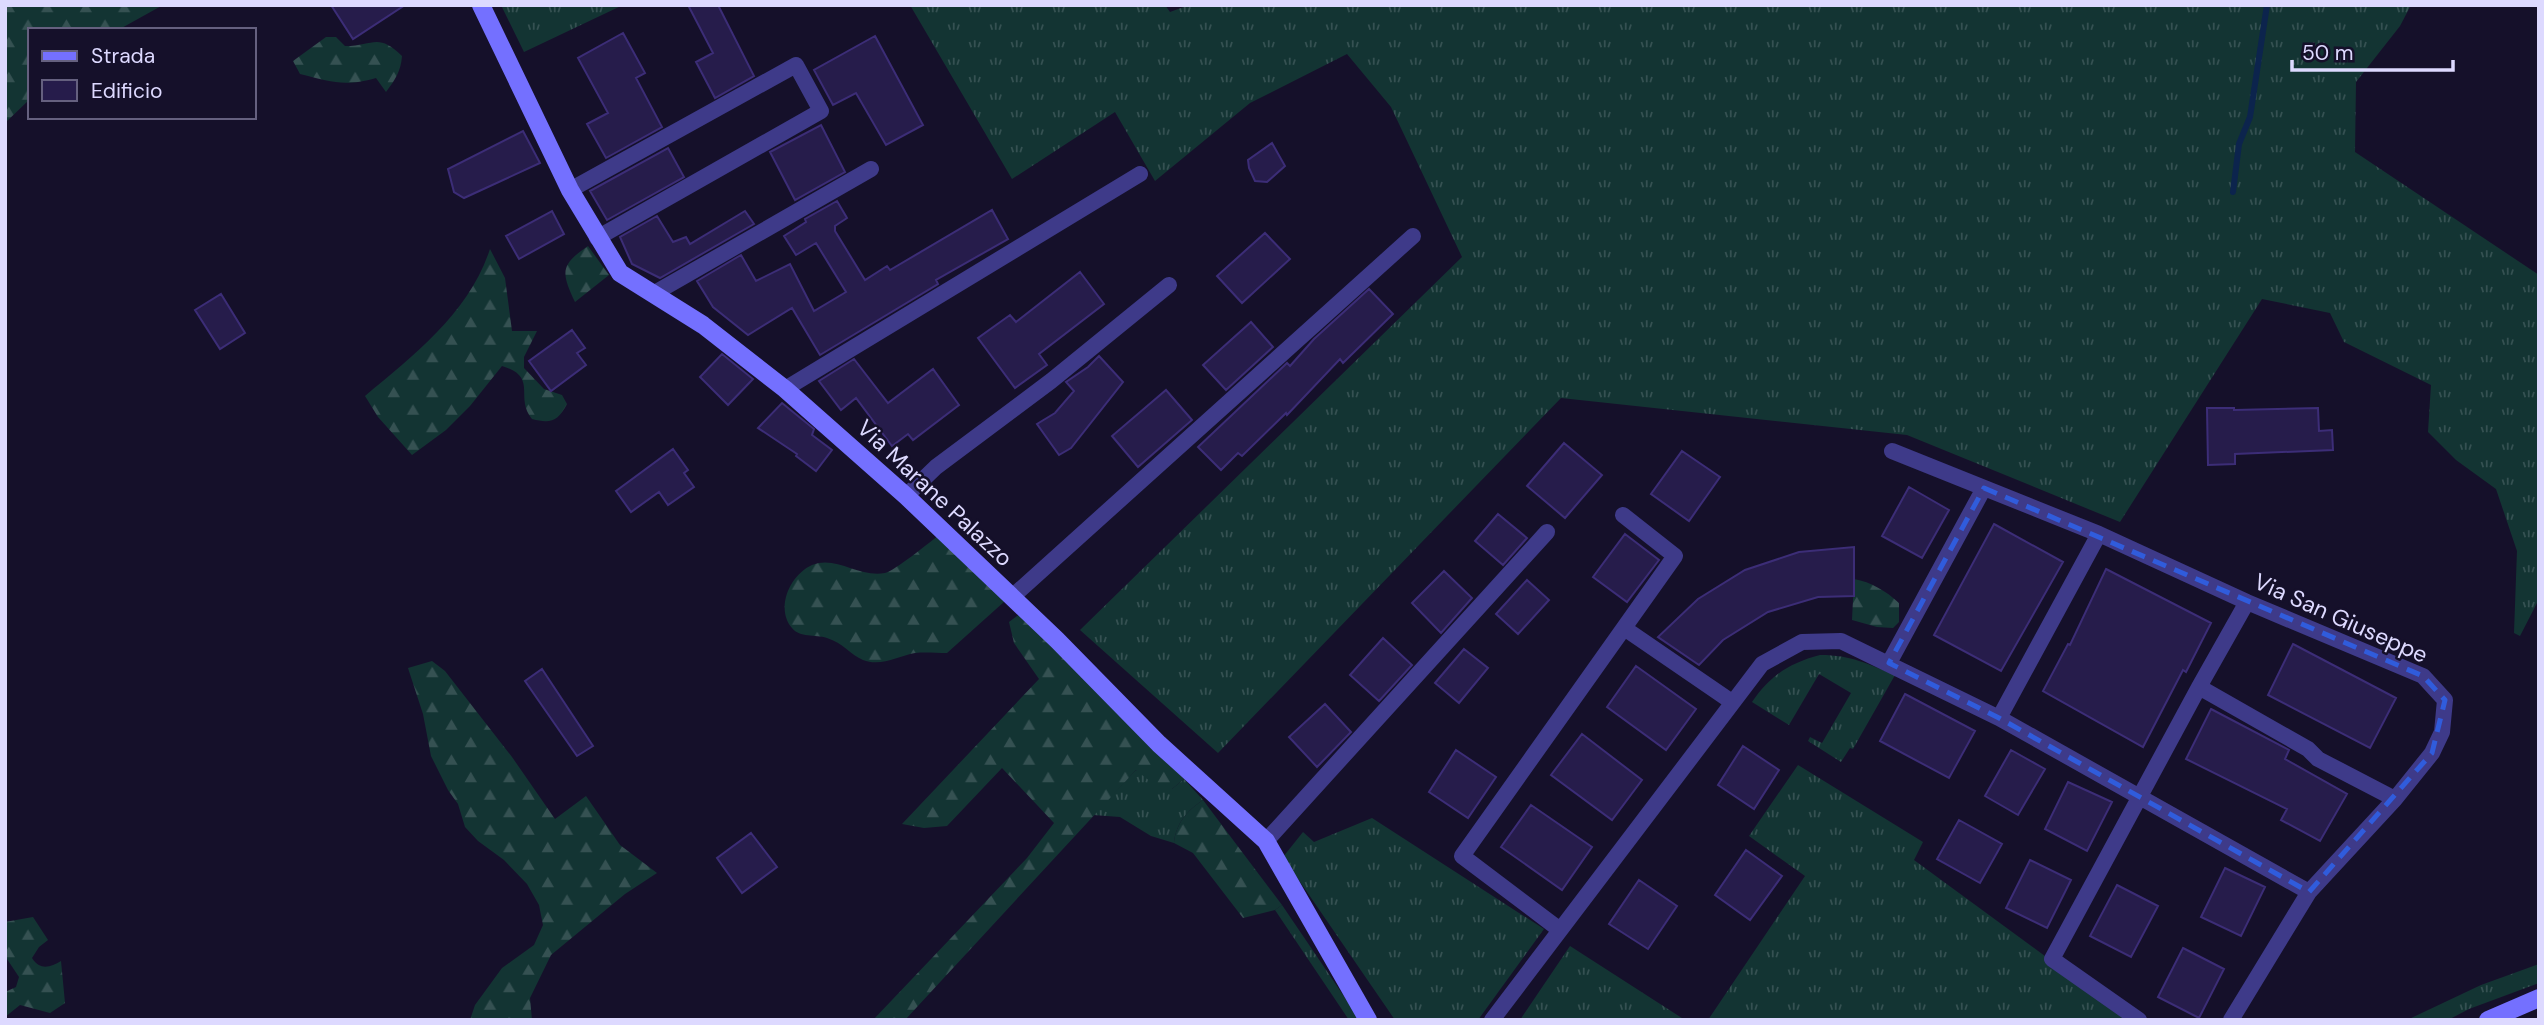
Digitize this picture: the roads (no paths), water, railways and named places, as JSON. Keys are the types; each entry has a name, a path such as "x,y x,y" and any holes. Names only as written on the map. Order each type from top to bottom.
{"main road":[{"name":"Via Marane Palazzo","path":"481,5 570,190 620,273 703,325 785,389 906,496 1012,597 1158,744 1266,841 1368,1020"},
{"path":"2488,1020 2539,998"}],"street":[{"path":"570,190 796,65 821,111 597,238"},
{"path":"653,294 871,169"},
{"path":"785,389 1140,174"},
{"path":"1012,597 1413,236"},
{"path":"906,496 936,467 1051,381 1169,285"},
{"name":"Via San Giuseppe","path":"1892,451 2099,534 2247,602 2423,676 2445,700 2442,732 2432,754 2395,799 2309,892 2231,1020"},
{"path":"1889,663 1984,488"},
{"path":"1559,930 1462,856 1675,556 1623,515"},
{"path":"1266,841 1547,532"},
{"path":"1999,718 2099,534"},
{"path":"2139,1020 2052,959 2247,602"},
{"path":"1624,628 1732,702"},
{"path":"1492,1020 1762,664 1802,642 1841,641 1889,663 1999,718 2309,892"},
{"path":"2199,687 2308,749 2318,759 2395,799"}],"waterway":[{"path":"2233,192 2239,144 2250,117 2267,5"}]}
